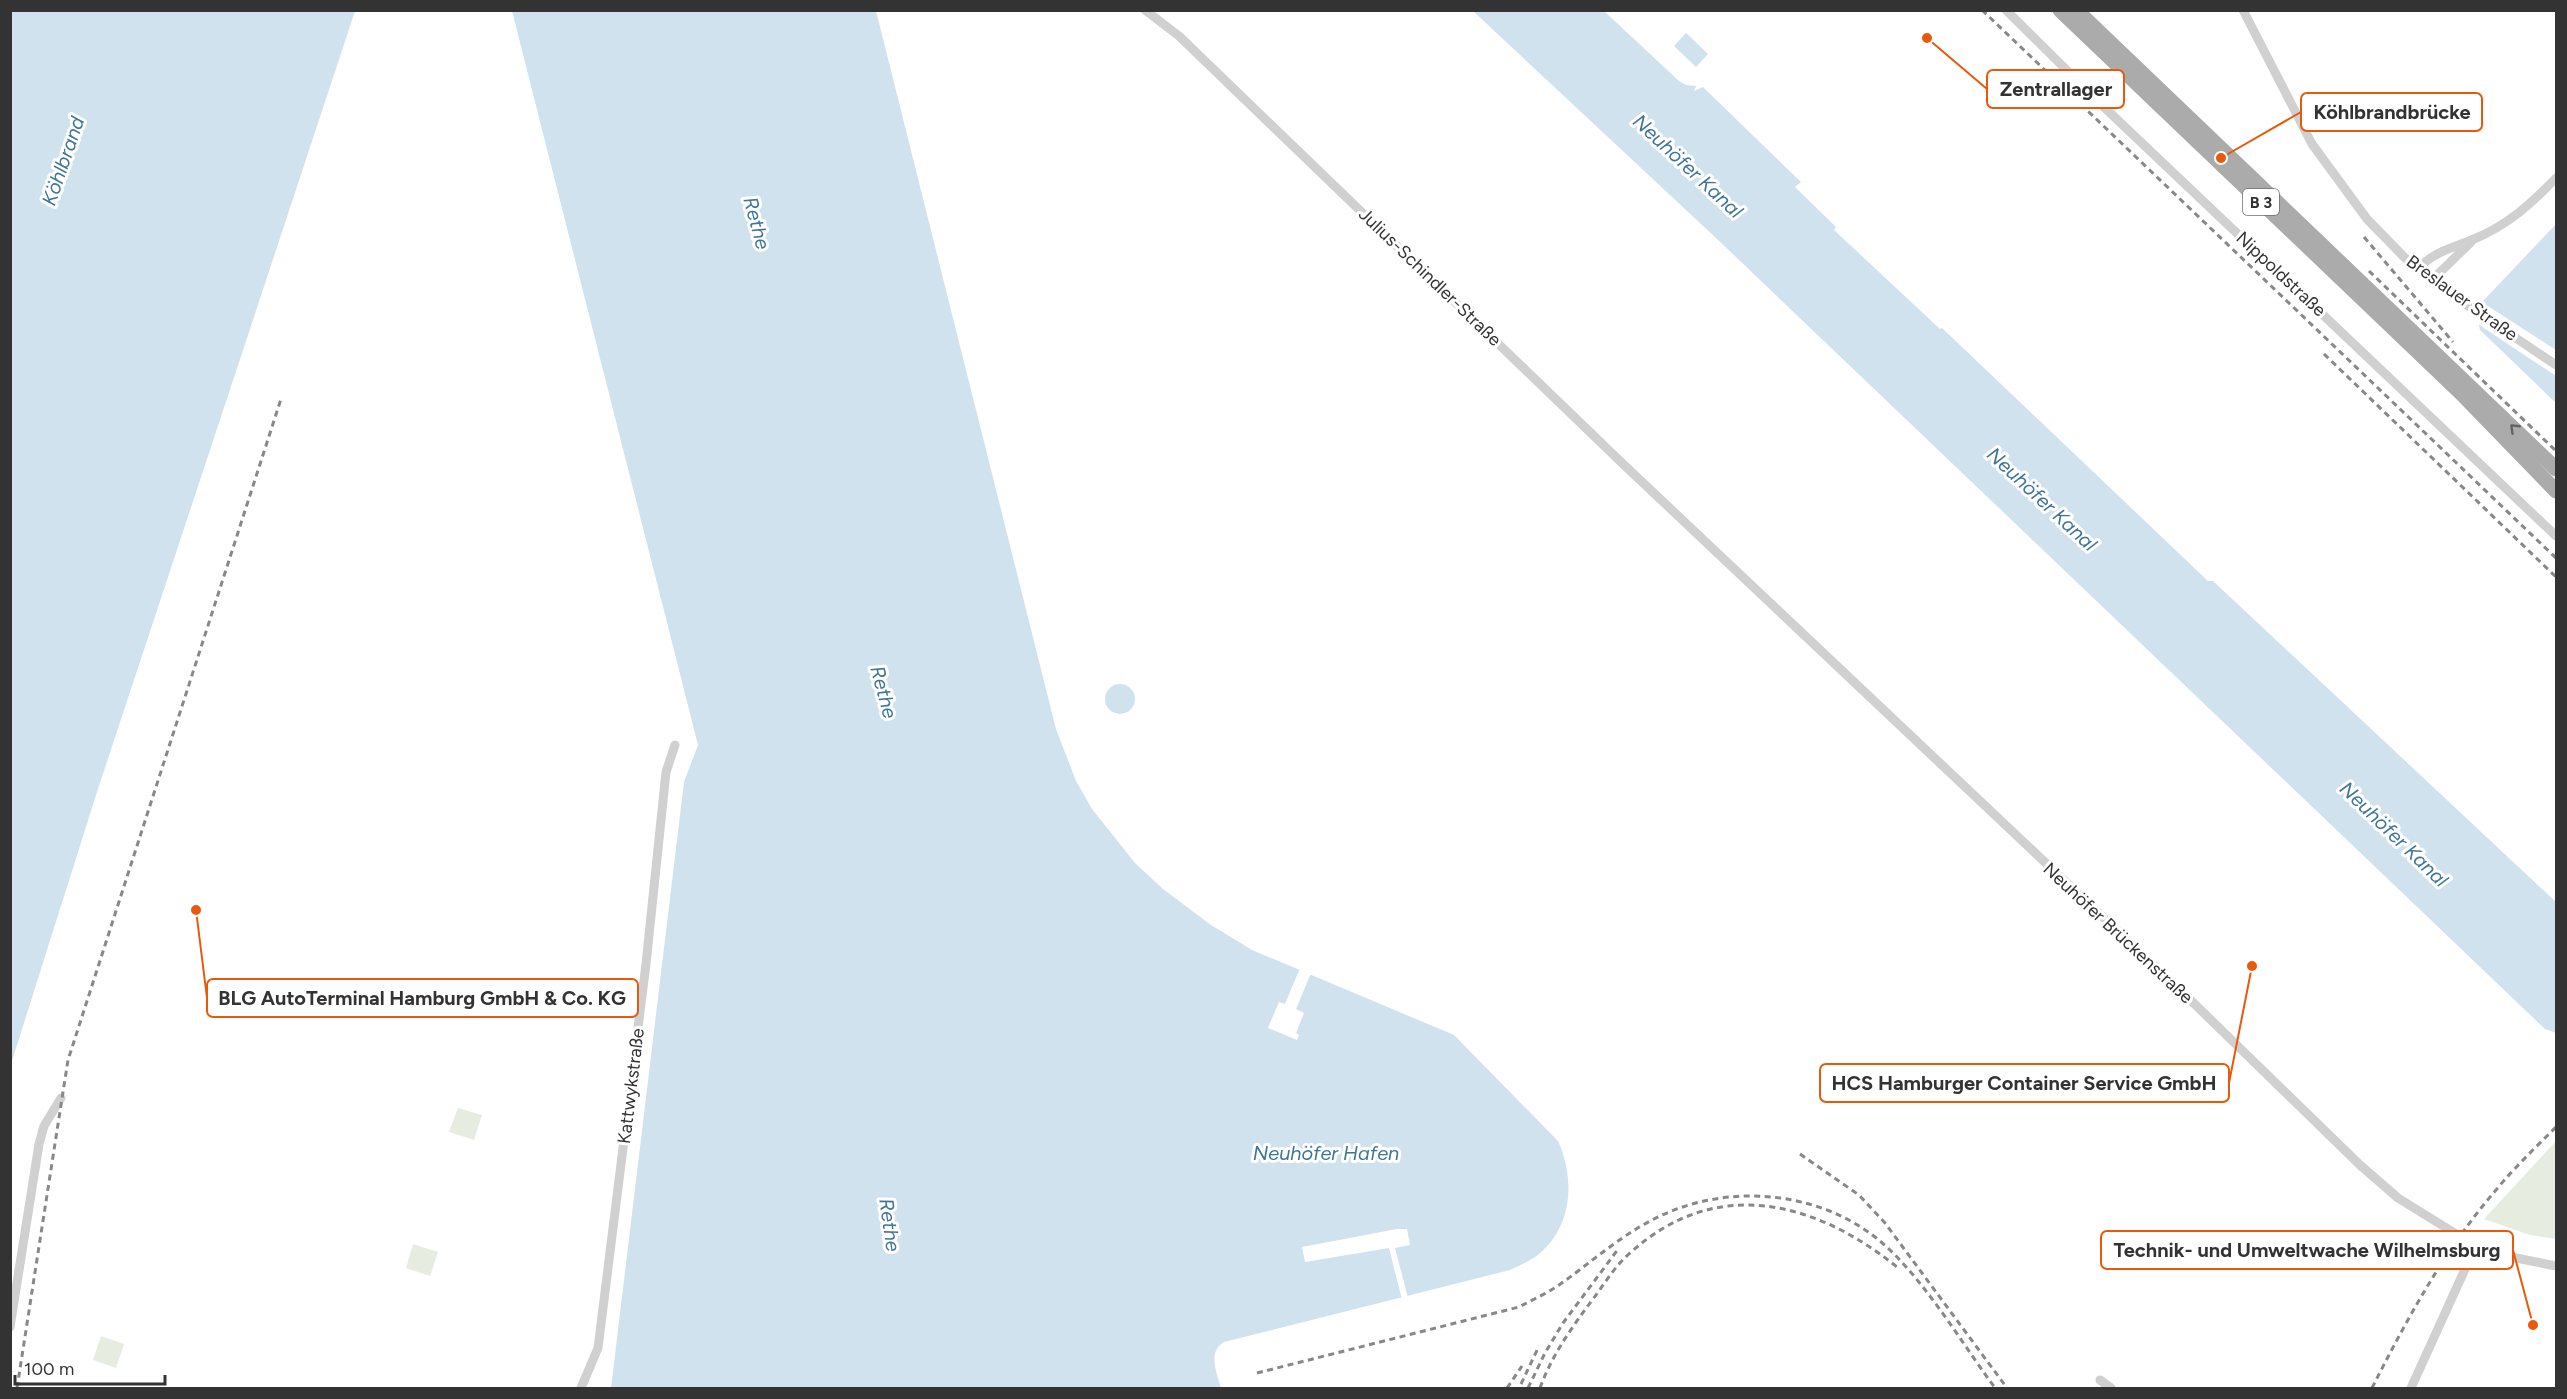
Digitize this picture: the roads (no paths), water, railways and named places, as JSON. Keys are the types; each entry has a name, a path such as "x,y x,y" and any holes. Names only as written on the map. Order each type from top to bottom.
{"main road":[{"name":"B 3","path":"2060,10 2461,393 2556,491"},
{"name":"B 3","path":"2076,10 2556,469"}],"street":[{"name":"Julius-Schindler-Straße","path":"1145,10 1196,52 1711,548"},
{"name":"Nippoldstraße","path":"2006,10 2106,109 2556,536"},
{"name":"Breslauer Straße","path":"2243,10 2323,161 2367,219 2417,268 2454,297 2556,365"},
{"path":"2417,268 2442,250 2472,240 2520,214 2556,178"},
{"path":"2432,280 2472,240"},
{"name":"Neuhöfer Brückenstraße","path":"1711,548 2175,985 2360,1165 2398,1198 2476,1245 2506,1256 2556,1266"},
{"name":"Kattwykstraße","path":"581,1389 598,1348 645,976 666,772 675,745"},
{"path":"10,1327 39,1144 44,1126 61,1098"},
{"path":"2411,1389 2476,1245"},
{"path":"2100,1380 2111,1389"}],"water":[{"name":"Köhlbrand","path":"11,10 355,11 97,792 11,1064"},
{"path":"512,11 876,11 1056,729 1076,781 1092,809 1135,863 1163,889 1211,925 1252,950 1454,1035 1558,1141 1567,1170 1568,1201 1559,1230 1539,1254 1510,1270 1224,1342 1216,1351 1215,1357 1221,1388 611,1388 684,782 698,745"},
{"name":"Neuhöfer Kanal","path":"1473,11 1604,11 1679,81 1686,85 1696,86 1694,91 1703,87 1801,182 1795,187 1836,227 1834,230 1940,329 1942,328 2208,581 2213,581 2556,902 2556,1033 2545,1029 1716,238"},
{"path":"1686,33 1708,54 1696,67 1674,46"},
{"path":"2556,224 2556,403 2480,330 2477,317 2483,301"},
{"path":"1120,684 1131,688 1135,699 1131,710 1120,714 1109,710 1105,699 1109,688"}],"railway":[{"path":"1982,10 2556,558"},
{"path":"2364,237 2453,342"},
{"path":"2369,271 2556,451"},
{"path":"2324,354 2556,577"},
{"path":"17,1388 68,1060 281,399"},
{"path":"2372,1388 2413,1311 2460,1236 2503,1182 2556,1127"},
{"path":"1800,1154 1859,1195 1885,1223 2007,1388"},
{"path":"1257,1373 1519,1307 1554,1288 1616,1242 1652,1220 1682,1207 1713,1199 1744,1196 1776,1198 1807,1204 1837,1214 1865,1230 1890,1250 1919,1282 1995,1388"},
{"path":"1540,1388 1563,1342 1620,1263 1663,1229 1696,1213 1731,1206 1765,1206 1799,1213 1833,1226 1866,1244 1897,1267"},
{"path":"1528,1388 1563,1323 1619,1248"},
{"path":"1521,1384 1539,1346"},
{"path":"1507,1388 1522,1366"}],"place":[{"name":"Zentrallager","path":"1927,38"},
{"name":"Köhlbrandbrücke","path":"2221,158"},
{"name":"BLG AutoTerminal Hamburg GmbH & Co. KG","path":"196,910"},
{"name":"HCS Hamburger Container Service GmbH","path":"2252,966"},
{"name":"Technik- und Umweltwache Wilhelmsburg","path":"2533,1325"}],"water label":[{"name":"Rethe","path":"757,223"},
{"name":"Rethe","path":"884,692"},
{"name":"Neuhöfer Hafen","path":"1326,1153"},
{"name":"Rethe","path":"890,1225"}]}
